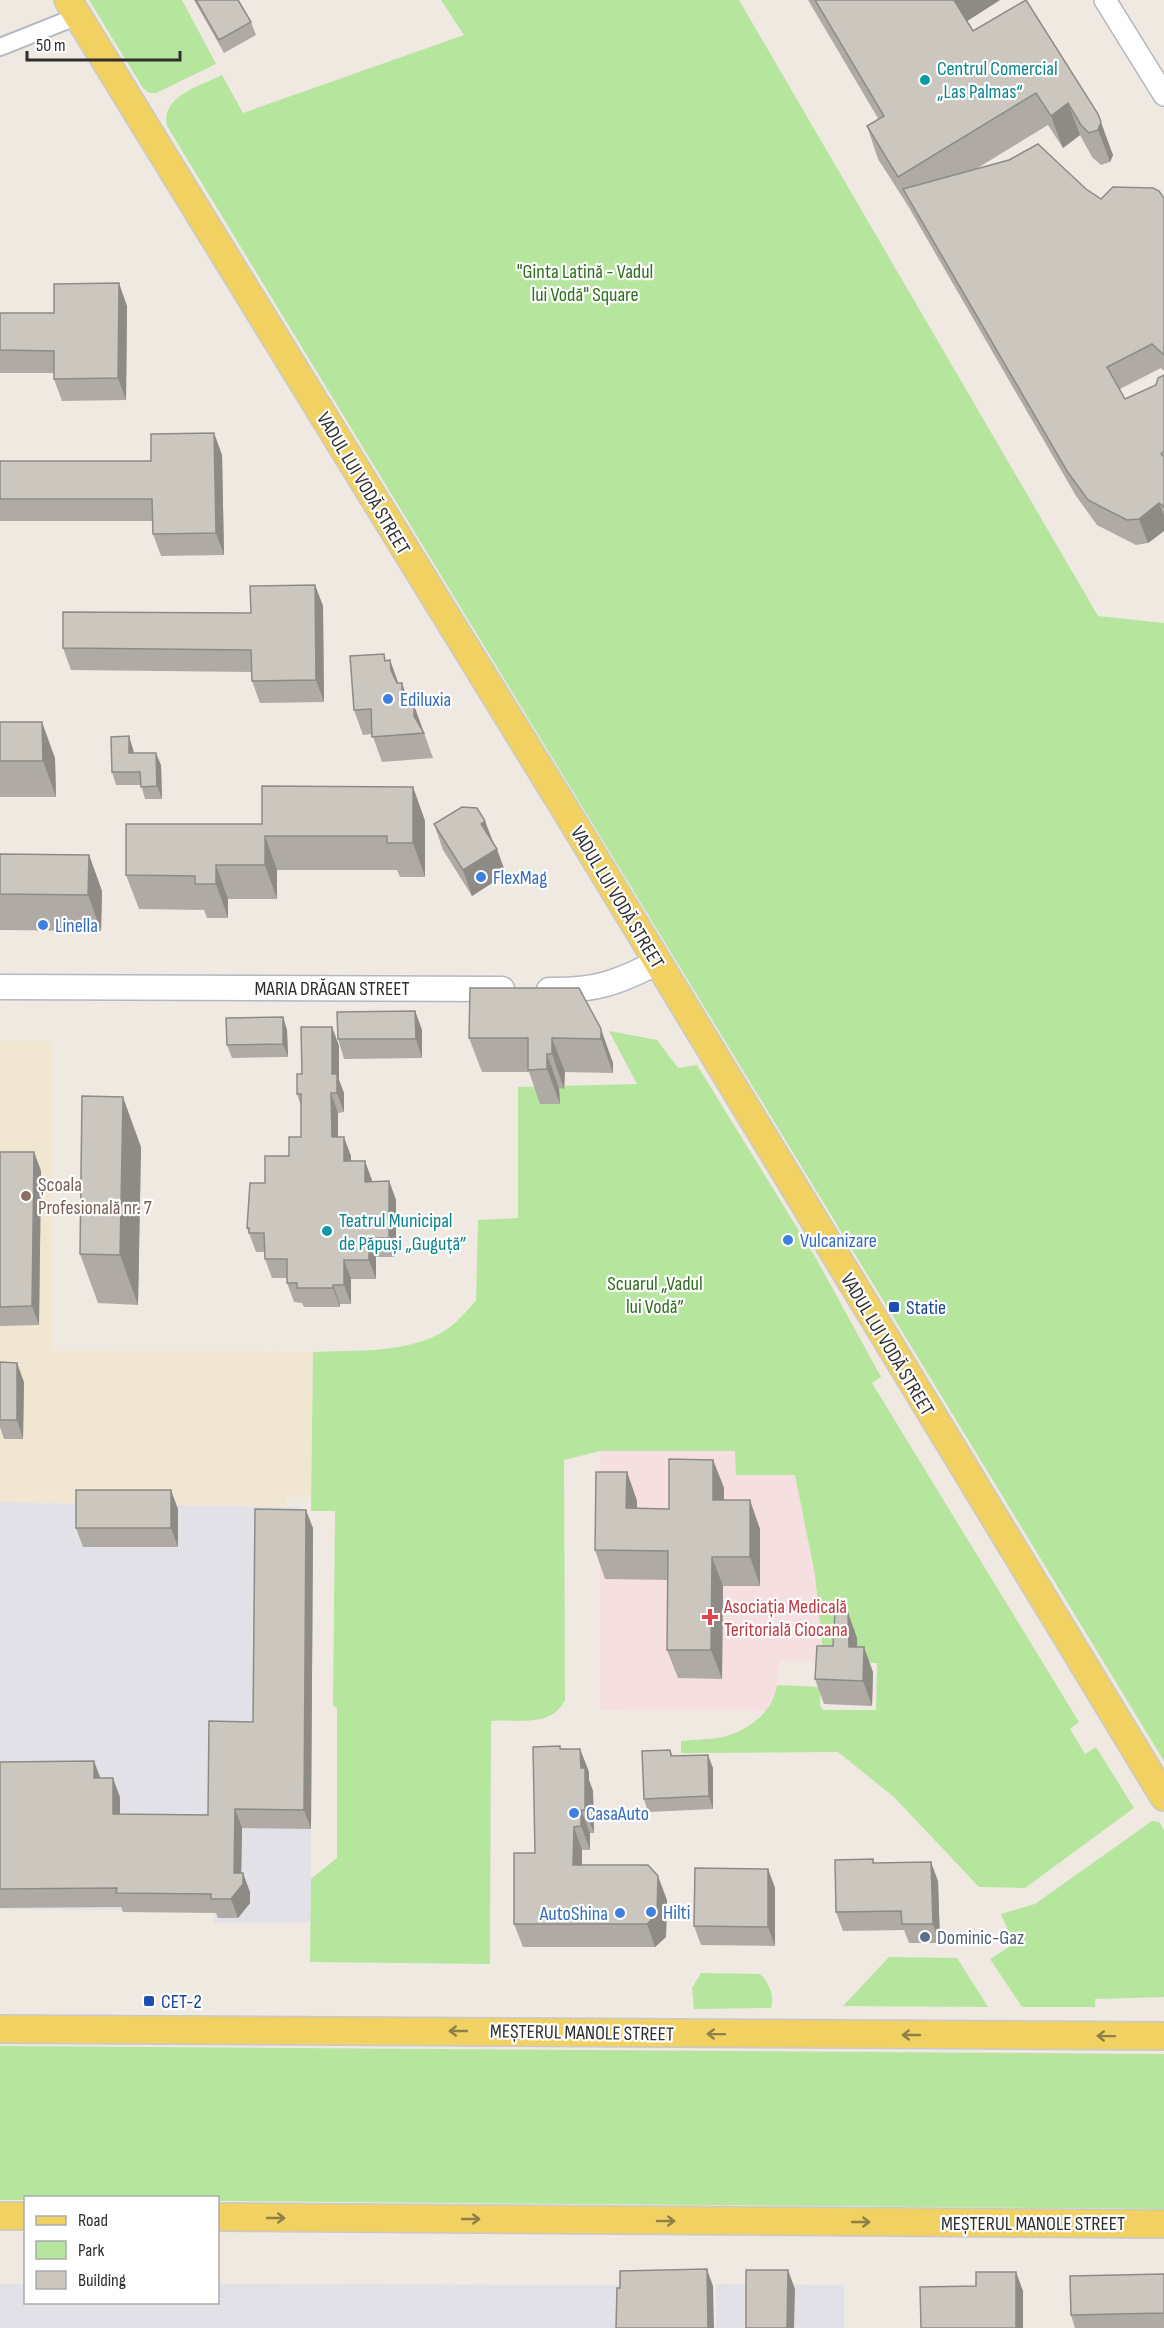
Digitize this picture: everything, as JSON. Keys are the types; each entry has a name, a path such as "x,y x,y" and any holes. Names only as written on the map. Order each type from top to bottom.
{"main road":[{"name":"VADUL LUI VODĂ STREET","path":"73,8 658,962 1164,1797"},
{"name":"MARIA DRĂGAN STREET","path":"0,987 577,991 599,987 629,977 658,962"},
{"name":"MEȘTERUL MANOLE STREET","path":"0,2029 1164,2036"},
{"path":"0,2216 24,2216"},
{"name":"MEȘTERUL MANOLE STREET","path":"219,2217 1164,2224"}],"street":[{"path":"1105,0 1164,95"},
{"path":"0,47 73,8"}],"shaded area":[{"name":"Școala Profesională nr. 7","path":"0,1041 52,1041 52,1351 313,1352 311,1497 286,1497 286,1507 0,1502"},
{"name":"Asociația Medicală Teritorială Ciocana","path":"600,1451 736,1451 737,1475 795,1474 815,1575 824,1661 780,1660 776,1693 767,1711 600,1710"},
{"path":"0,1502 302,1507 302,1530 311,1530 311,1922 214,1923 214,1911 0,1909"},
{"path":"0,2284 24,2284 24,2304 219,2304 219,2284 623,2285 622,2328 0,2328"},
{"path":"716,2284 844,2285 844,2328 716,2328"}],"green space":[{"path":"89,0 182,0 216,64 156,93 149,93 143,88"},
{"name":"\"Ginta Latină - Vadul lui Vodă\" Square","path":"441,0 739,0 1098,616 1164,623 1164,1761 167,126 166,116 176,100 184,93 222,75 243,113 464,35"},
{"name":"Scuarul „Vadul lui Vodă”","path":"609,1031 657,1040 678,1068 697,1065 817,1260 881,1377 872,1383 1079,1722 1070,1729 1085,1754 1096,1747 1134,1808 1025,1888 979,1887 894,1797 838,1752 681,1753 681,1741 723,1737 750,1725 769,1707 777,1685 821,1687 820,1706 823,1710 876,1710 877,1663 824,1661 815,1575 795,1475 736,1475 735,1451 600,1451 564,1460 565,1700 559,1709 542,1719 491,1721 490,1964 310,1962 311,1879 337,1858 337,1708 333,1705 335,1511 311,1511 313,1352 399,1347 431,1338 446,1330 476,1301 478,1220 518,1218 518,1087 637,1084"},
{"path":"1152,1821 1159,1822 1164,1830 1164,1997 1095,1999 1095,2007 1022,2007 990,1959 1014,1944 1001,1914 1035,1904"},
{"path":"889,1957 957,1958 988,2007 843,2006"},
{"path":"701,1973 760,1974 770,1990 771,2008 694,2009 692,1988"},
{"path":"0,2046 1164,2054 1164,2209 219,2201 219,2196 24,2196 24,2200 0,2200"}],"building":[{"path":"196,0 238,0 251,22 219,40"},
{"name":"Centrul Comercial „Las Palmas“","path":"815,0 954,0 973,31 1026,0 1098,114 1101,122 1098,130 1089,133 1081,125 1068,103 1051,116 1036,93 898,177 867,126 884,116"},
{"path":"1038,144 1086,189 1101,199 1113,187 1153,188 1159,191 1164,198 1164,355 1152,344 1107,367 1125,399 1156,385 1158,378 1164,375 1164,451 1161,454 1164,457 1164,507 1159,503 1139,519 1127,520 1088,500 1067,471 903,189 1009,160"},
{"path":"119,283 118,378 54,379 54,351 0,350 0,313 54,313 54,284"},
{"path":"214,433 216,533 153,534 152,499 0,499 0,461 151,461 151,434"},
{"path":"315,585 316,680 252,681 251,650 63,648 63,612 251,613 250,586"},
{"path":"384,654 385,661 390,660 391,670 397,683 402,683 402,693 409,705 414,705 414,716 424,733 372,737 371,709 354,710 350,656"},
{"path":"0,722 42,722 43,761 0,761"},
{"path":"129,736 129,753 156,753 157,786 141,787 140,772 112,772 111,737"},
{"path":"262,786 413,787 413,843 387,843 387,836 265,836 265,865 216,865 216,884 195,884 195,876 126,875 126,824 262,824"},
{"path":"462,807 477,808 485,821 481,824 497,849 463,870 434,824"},
{"path":"0,854 89,855 88,895 0,894"},
{"path":"470,988 579,988 601,1029 601,1039 552,1038 552,1054 547,1054 547,1069 528,1070 528,1038 469,1038"},
{"path":"415,1011 416,1039 338,1039 337,1012"},
{"path":"283,1017 283,1044 227,1045 226,1018"},
{"name":"Teatrul Municipal de Păpuși „Guguță”","path":"301,1027 332,1027 332,1074 337,1074 337,1093 331,1093 332,1137 344,1137 344,1161 365,1161 365,1182 389,1181 389,1238 369,1238 369,1260 344,1260 344,1285 333,1285 333,1288 297,1288 297,1283 287,1283 287,1259 265,1259 264,1233 249,1233 249,1228 247,1228 250,1183 265,1183 265,1156 289,1156 289,1137 301,1137 301,1094 297,1094 297,1074 302,1074"},
{"path":"82,1096 123,1097 120,1255 80,1254"},
{"path":"0,1152 34,1152 32,1306 0,1307"},
{"path":"0,1362 17,1363 17,1420 0,1420"},
{"path":"669,1459 713,1460 713,1500 750,1500 750,1557 712,1557 711,1650 667,1650 668,1551 595,1550 596,1472 627,1472 626,1508 669,1509"},
{"path":"76,1490 171,1490 171,1528 76,1528"},
{"path":"255,1509 306,1510 304,1810 235,1809 234,1873 243,1873 243,1884 231,1899 211,1899 211,1894 116,1893 117,1888 0,1889 0,1762 94,1761 94,1778 113,1778 113,1814 208,1815 209,1721 253,1722"},
{"path":"835,1612 848,1613 849,1647 864,1647 863,1681 815,1679 817,1646 833,1646"},
{"path":"560,1746 560,1749 580,1749 581,1768 585,1768 585,1810 581,1810 581,1826 574,1827 573,1865 648,1865 658,1876 657,1914 647,1924 514,1924 514,1853 535,1853 533,1747"},
{"path":"670,1750 671,1756 708,1755 709,1796 644,1799 642,1751"},
{"path":"873,1859 873,1863 931,1862 933,1924 902,1924 901,1911 836,1912 835,1860"},
{"path":"695,1868 768,1869 768,1927 694,1926"},
{"path":"707,2269 708,2328 616,2328 617,2288 620,2288 620,2271"},
{"path":"746,2270 788,2270 787,2328 746,2328"},
{"path":"976,2272 1016,2272 1016,2328 921,2328 920,2287 976,2286"},
{"path":"1164,2274 1164,2313 1071,2315 1070,2276"}],"place":[{"name":"Centrul Comercial „Las Palmas“","path":"925,80"},
{"name":"Ediluxia","path":"388,699"},
{"name":"FlexMag","path":"481,877"},
{"name":"Linella","path":"43,925"},
{"name":"Școala Profesională nr. 7","path":"26,1196"},
{"name":"Teatrul Municipal de Păpuși „Guguță”","path":"327,1231"},
{"name":"Vulcanizare","path":"788,1240"},
{"name":"Statie","path":"894,1307"},
{"name":"Asociația Medicală Teritorială Ciocana","path":"710,1617"},
{"name":"CasaAuto","path":"574,1813"},
{"name":"Hilti","path":"651,1912"},
{"name":"AutoShina","path":"620,1913"},
{"name":"Dominic-Gaz","path":"925,1937"},
{"name":"CET-2","path":"149,2001"}]}
